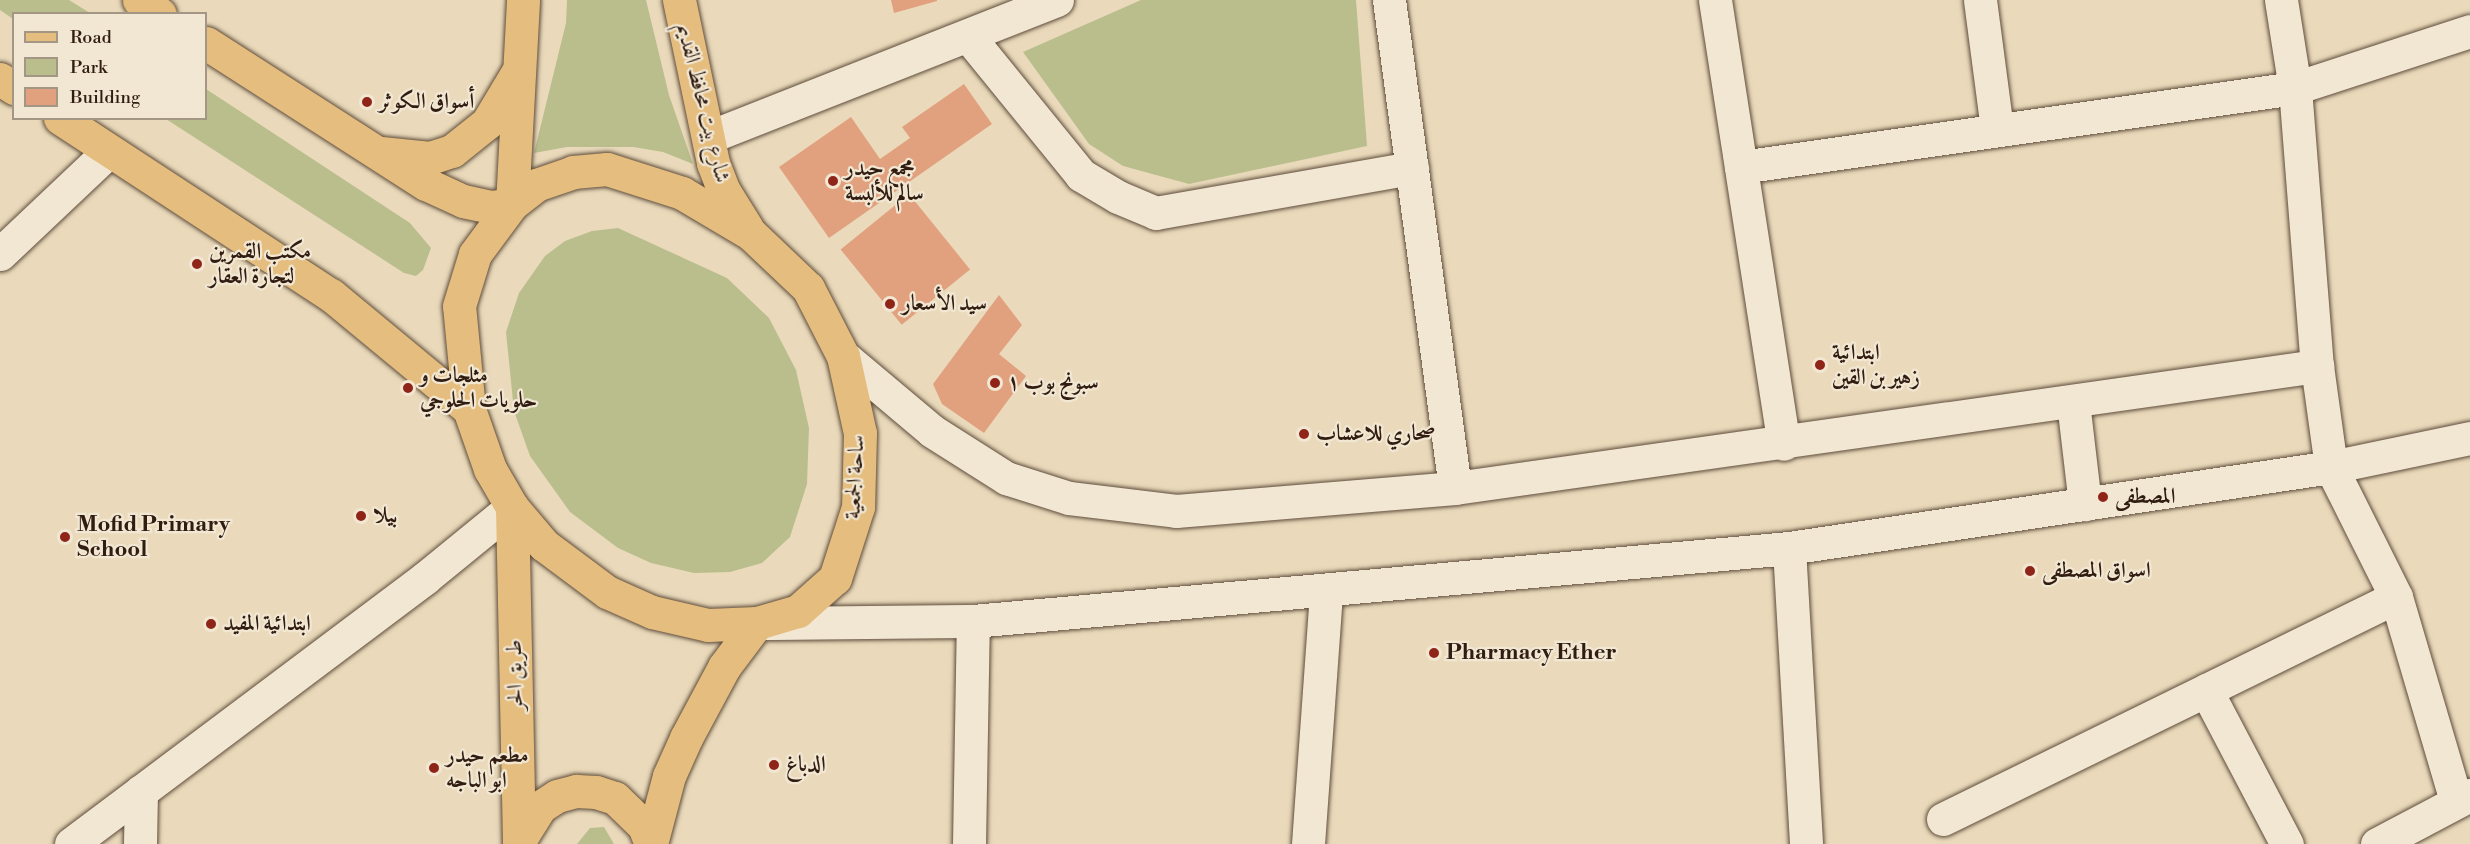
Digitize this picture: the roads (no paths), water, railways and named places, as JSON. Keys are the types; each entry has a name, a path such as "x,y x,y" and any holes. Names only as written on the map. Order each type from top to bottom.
{"main road":[{"path":"139,0 157,12"},
{"path":"207,44 372,152 463,201 491,207 512,204 523,0"},
{"name":"شارع بيت محافظ القديم","path":"679,0 713,163 724,191 751,234"},
{"path":"372,152 407,158 452,151 488,123 521,63"},
{"path":"63,120 331,296 469,409"},
{"name":"ساحة الجمعية","path":"607,169 682,193 751,234 808,288 843,356 860,433 858,507 849,541 835,578 798,611 757,623 708,625 652,612 607,592 544,545 512,507 490,470 469,409 459,306 475,254 512,204 537,185 573,172 607,169"},
{"name":"طريق الحر","path":"512,507 519,842"},
{"path":"651,844 669,776 695,719 724,667 757,623"},
{"path":"519,842 540,807 557,796 576,791 596,792 615,798 644,826 651,844"}],"street":[{"path":"709,137 969,38 1057,0"},
{"path":"1389,0 1455,489"},
{"path":"1714,0 1784,444"},
{"path":"1980,0 1997,130"},
{"path":"2281,0 2295,88 2317,366 2331,468 2396,597 2463,798 2377,844"},
{"path":"1741,167 2295,88 2470,31"},
{"path":"969,38 1081,175 1118,197 1156,213 1412,168"},
{"path":"0,254 110,151"},
{"path":"843,356 970,458 1006,478 1069,498 1176,511 1455,489 1784,444 2317,366"},
{"path":"2073,402 2085,504"},
{"path":"757,623 973,621 1789,548 2331,468 2470,438"},
{"path":"71,844 425,578 512,507"},
{"path":"1789,548 1806,844"},
{"path":"1308,844 1326,591"},
{"path":"1942,819 2396,597"},
{"path":"969,844 973,621"},
{"path":"2206,690 2287,844"},
{"path":"140,844 141,791"}],"place":[{"name":"أسواق الكوثر","path":"367,102"},
{"name":"مجمع حيدر سالم للألبسة","path":"833,181"},
{"name":"مكتب القمرين لتجارة العقار","path":"197,264"},
{"name":"سيد الأسعار","path":"890,304"},
{"name":"ابتدائية زهير بن القين","path":"1820,365"},
{"name":"سبونج بوب ١","path":"995,383"},
{"name":"مثلجات و حلويات الحلوجي","path":"408,388"},
{"name":"صحاري للاعشاب","path":"1304,434"},
{"name":"المصطفى","path":"2103,497"},
{"name":"بيلا","path":"361,516"},
{"name":"Mofid Primary School","path":"65,537"},
{"name":"اسواق المصطفى","path":"2030,571"},
{"name":"ابتدائية المفيد","path":"211,624"},
{"name":"Pharmacy Ether","path":"1434,653"},
{"name":"الدباغ","path":"774,765"},
{"name":"مطعم حيدر ابو الباجه","path":"434,768"}]}
